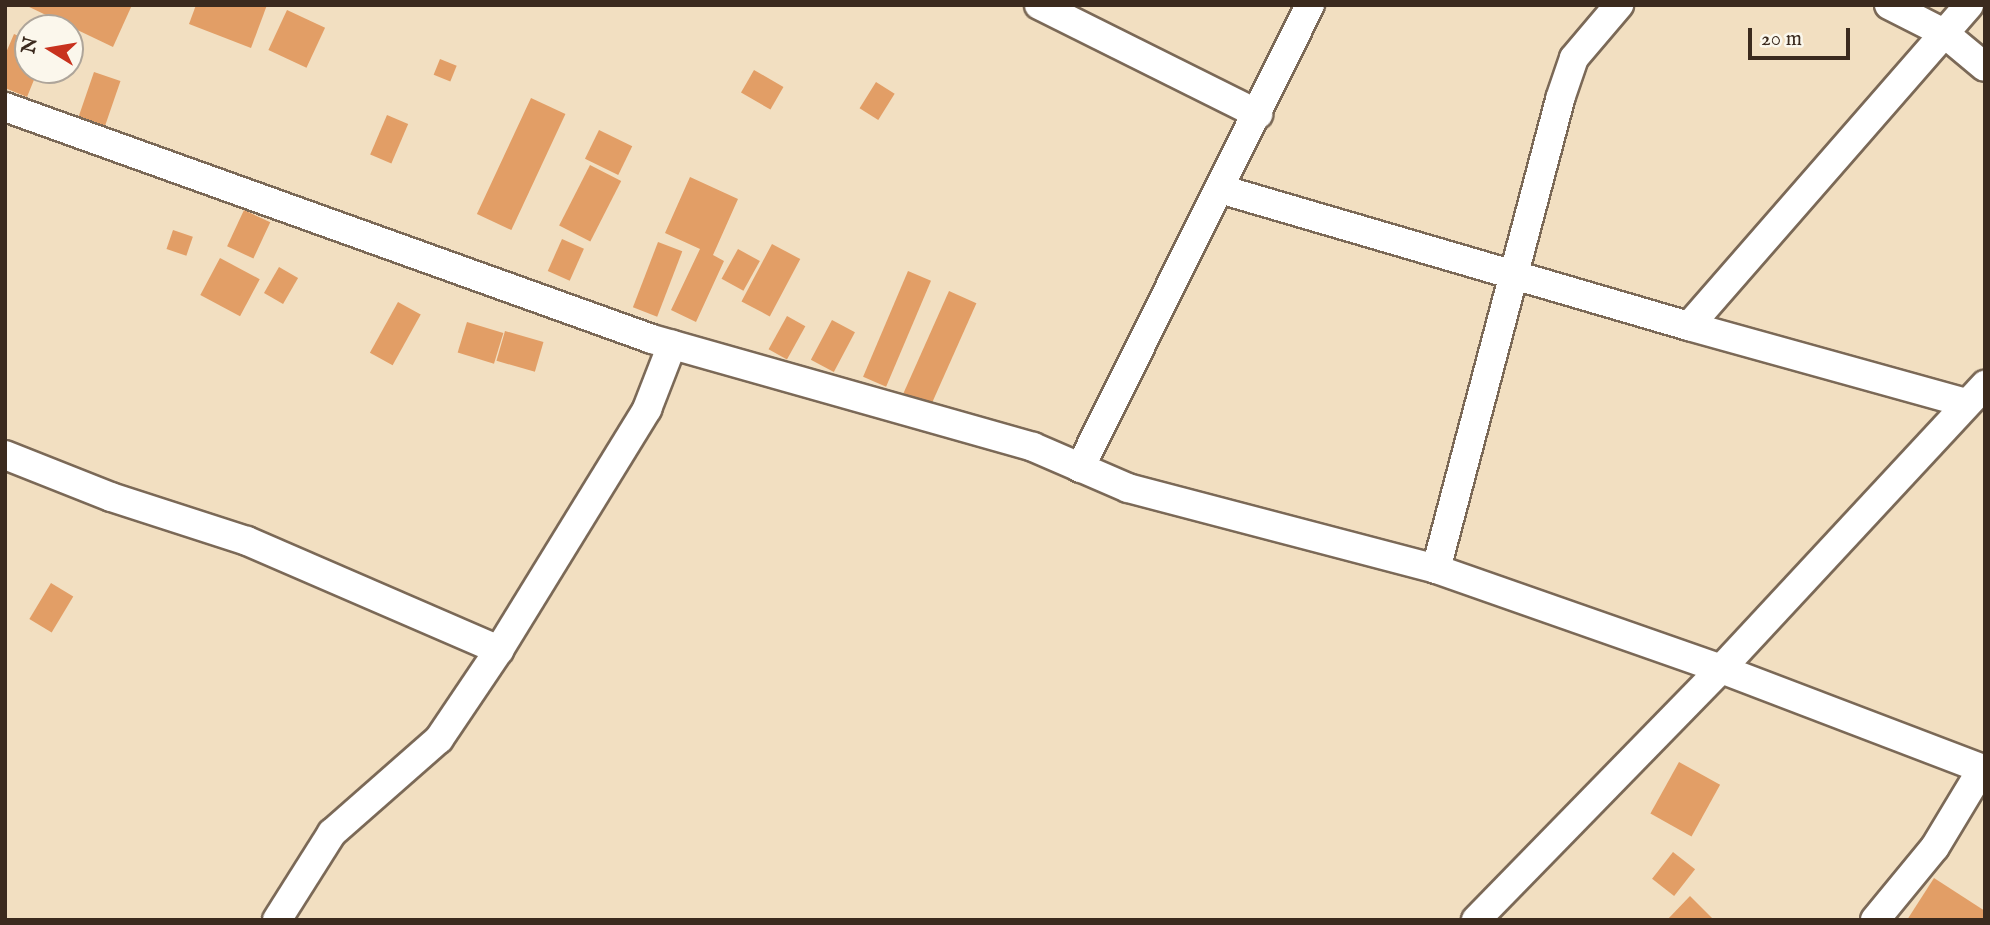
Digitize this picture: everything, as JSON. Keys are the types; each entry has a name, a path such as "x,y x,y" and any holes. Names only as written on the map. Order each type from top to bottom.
{"street":[{"path":"1039,5 1258,114"},
{"path":"1080,468 1310,5"},
{"path":"1436,569 1574,58 1619,5"},
{"path":"1889,5 1944,33 1985,67"},
{"path":"1689,326 1969,5"},
{"path":"5,107 672,345 1033,447 1128,488 1436,569 1721,668 1983,770 1935,847 1875,920"},
{"path":"1220,189 1689,326 1975,394 1721,668 1476,920"},
{"path":"277,920 332,833 439,738 499,650 648,409 672,345"},
{"path":"5,455 111,497 247,541 499,650"}],"building":[{"path":"25,5 132,5 113,47 84,33 84,14 44,14"},
{"path":"196,5 267,5 251,48 189,24"},
{"path":"287,10 325,28 306,68 268,50"},
{"path":"14,34 14,84 32,84 27,97 5,88 5,55"},
{"path":"440,59 457,66 450,82 434,75"},
{"path":"754,70 783,87 770,110 741,93"},
{"path":"94,72 120,81 105,126 79,116"},
{"path":"876,82 895,94 878,120 860,108"},
{"path":"531,98 565,114 511,230 477,214"},
{"path":"387,115 408,124 391,164 370,155"},
{"path":"599,130 632,146 618,175 585,159"},
{"path":"590,165 621,181 590,241 559,226"},
{"path":"690,177 738,199 713,255 724,261 696,322 671,310 700,249 665,233"},
{"path":"244,210 270,222 253,259 227,246"},
{"path":"173,230 193,237 186,256 166,249"},
{"path":"562,239 584,249 570,281 548,271"},
{"path":"658,242 682,251 657,317 633,307"},
{"path":"772,244 800,259 770,316 741,301"},
{"path":"738,249 760,261 743,291 722,279"},
{"path":"220,258 260,279 240,316 200,295"},
{"path":"279,267 298,278 283,304 264,293"},
{"path":"908,271 931,281 886,387 863,377"},
{"path":"949,291 976,303 931,406 903,393"},
{"path":"398,302 421,315 393,365 370,353"},
{"path":"787,316 805,326 787,359 769,349"},
{"path":"832,320 855,332 834,372 811,360"},
{"path":"467,322 503,333 494,364 458,353"},
{"path":"505,331 543,342 535,372 496,361"},
{"path":"51,583 73,596 52,632 29,619"},
{"path":"1679,762 1720,785 1692,836 1650,814"},
{"path":"1673,852 1695,869 1674,896 1652,879"},
{"path":"1934,878 1985,911 1985,920 1907,920"},
{"path":"1690,896 1714,920 1667,920"}]}
